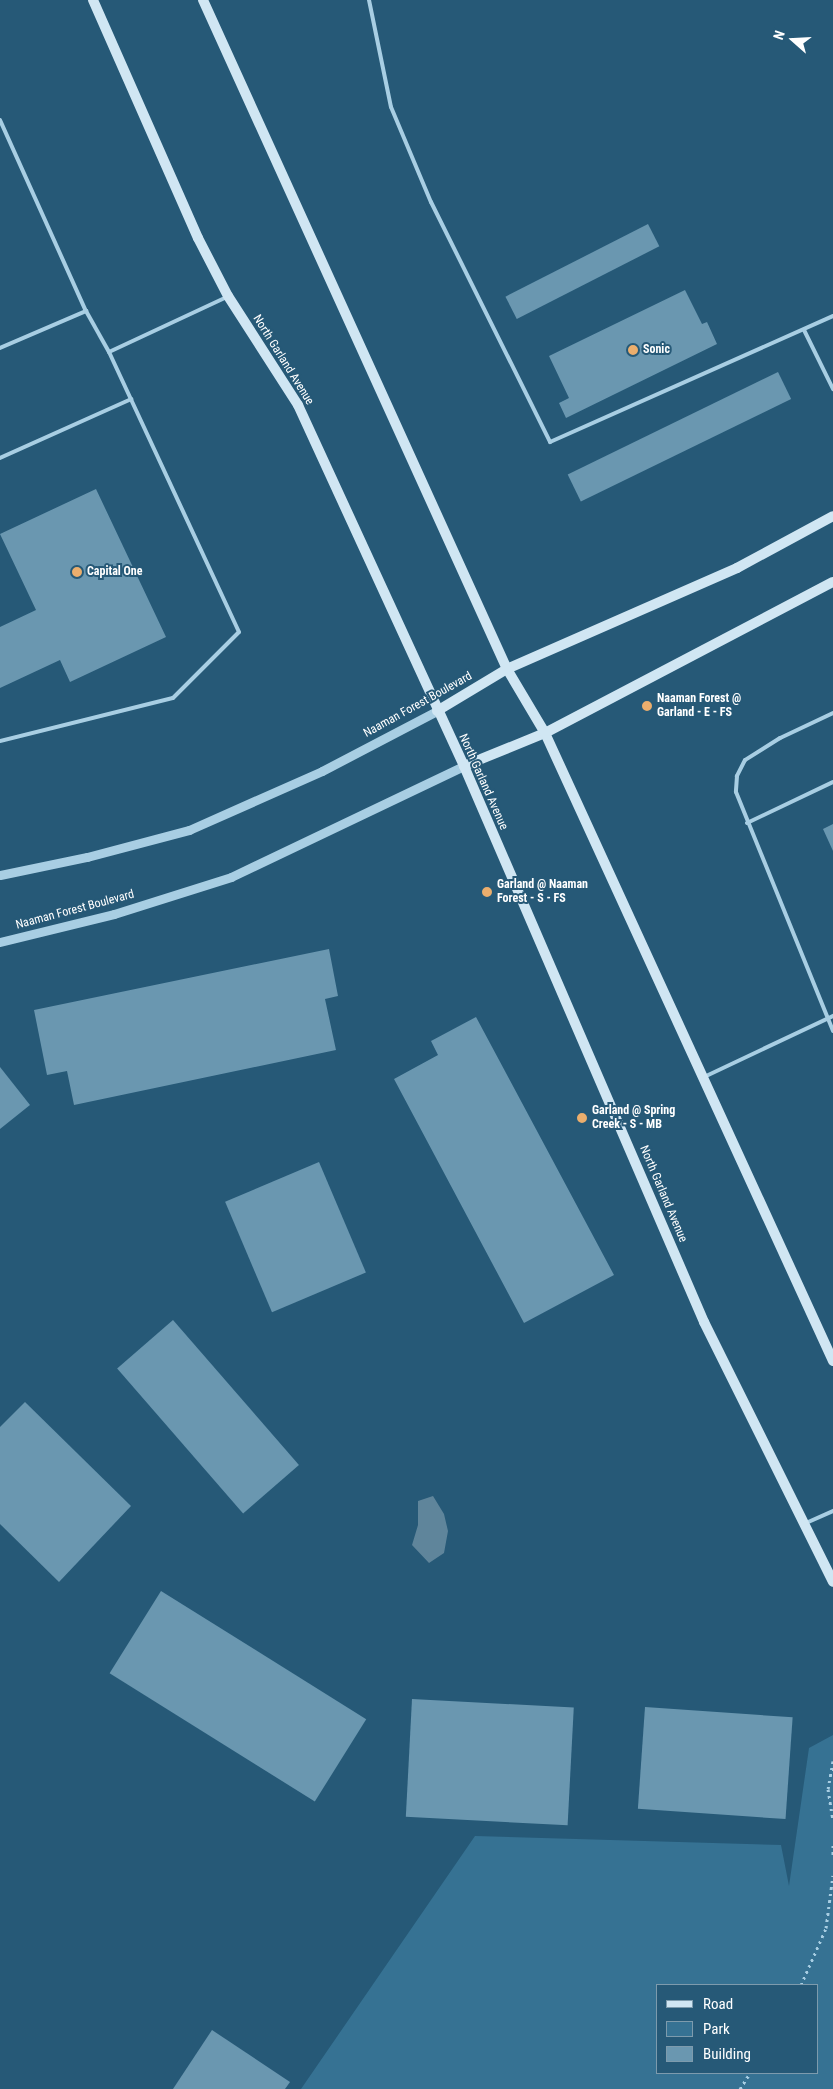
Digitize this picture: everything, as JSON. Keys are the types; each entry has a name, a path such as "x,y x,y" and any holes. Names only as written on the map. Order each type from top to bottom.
{"main road":[{"name":"North Garland Avenue","path":"93,0 198,238 228,296 298,405 437,711 464,766 704,1322 833,1582"},
{"path":"203,0 507,669 545,733 833,1361"},
{"name":"Naaman Forest Boulevard","path":"437,711 507,669 737,568 833,516"},
{"name":"Naaman Forest Boulevard","path":"464,766 545,733 833,582"}],"street":[{"name":"Naaman Forest Boulevard","path":"0,875 87,857 189,830 322,771 437,711"},
{"name":"Naaman Forest Boulevard","path":"0,942 114,914 231,877 464,766"}],"lane":[{"path":"369,0 391,107 431,202 550,442 833,316"},
{"path":"0,120 86,311 109,352 239,632 173,698 0,741"},
{"path":"109,352 228,296"},
{"path":"0,348 86,311"},
{"path":"804,330 833,389"},
{"path":"0,458 131,399"},
{"path":"833,713 780,738 745,760 737,776 736,792 833,1031"},
{"path":"747,823 833,782"},
{"path":"704,1077 833,1016"},
{"path":"804,1524 833,1510"}],"path":[{"path":"833,1761 828,1788 833,1819"},
{"path":"833,1845 833,1856"},
{"path":"801,1984 826,1928 833,1875"},
{"path":"740,2089 749,2074"}],"green space":[{"path":"833,1735 833,2089 301,2089 475,1836 781,1845 789,1886 809,1748"}],"shaded area":[{"path":"433,1496 444,1514 448,1531 444,1553 429,1563 412,1545 418,1525 418,1501"}],"building":[{"path":"648,224 659,246 517,319 505,297"},
{"name":"Sonic","path":"685,290 702,324 707,322 717,344 566,418 559,403 569,398 549,356"},
{"path":"778,372 791,399 581,502 568,475"},
{"name":"Capital One","path":"96,489 166,637 70,682 60,660 0,688 0,627 36,610 0,534"},
{"path":"833,824 833,851 823,829"},
{"path":"329,949 338,996 325,999 336,1050 74,1105 67,1071 47,1075 34,1010"},
{"path":"476,1017 614,1275 524,1323 394,1079 438,1055 431,1041"},
{"path":"0,1067 30,1105 0,1129"},
{"path":"319,1162 366,1272 272,1312 225,1202"},
{"path":"173,1320 299,1465 243,1513 117,1369"},
{"path":"25,1402 131,1506 59,1582 0,1524 0,1427"},
{"path":"161,1591 366,1719 315,1802 110,1673"},
{"path":"412,1699 574,1707 568,1825 406,1817"},
{"path":"645,1707 793,1717 786,1819 638,1809"},
{"path":"212,2030 290,2082 285,2089 173,2089"}],"place":[{"name":"Sonic","path":"633,350"},
{"name":"Capital One","path":"77,572"},
{"name":"Naaman Forest @ Garland - E - FS","path":"647,706"},
{"name":"Garland @ Naaman Forest - S - FS","path":"487,892"},
{"name":"Garland @ Spring Creek - S - MB","path":"582,1118"}]}
